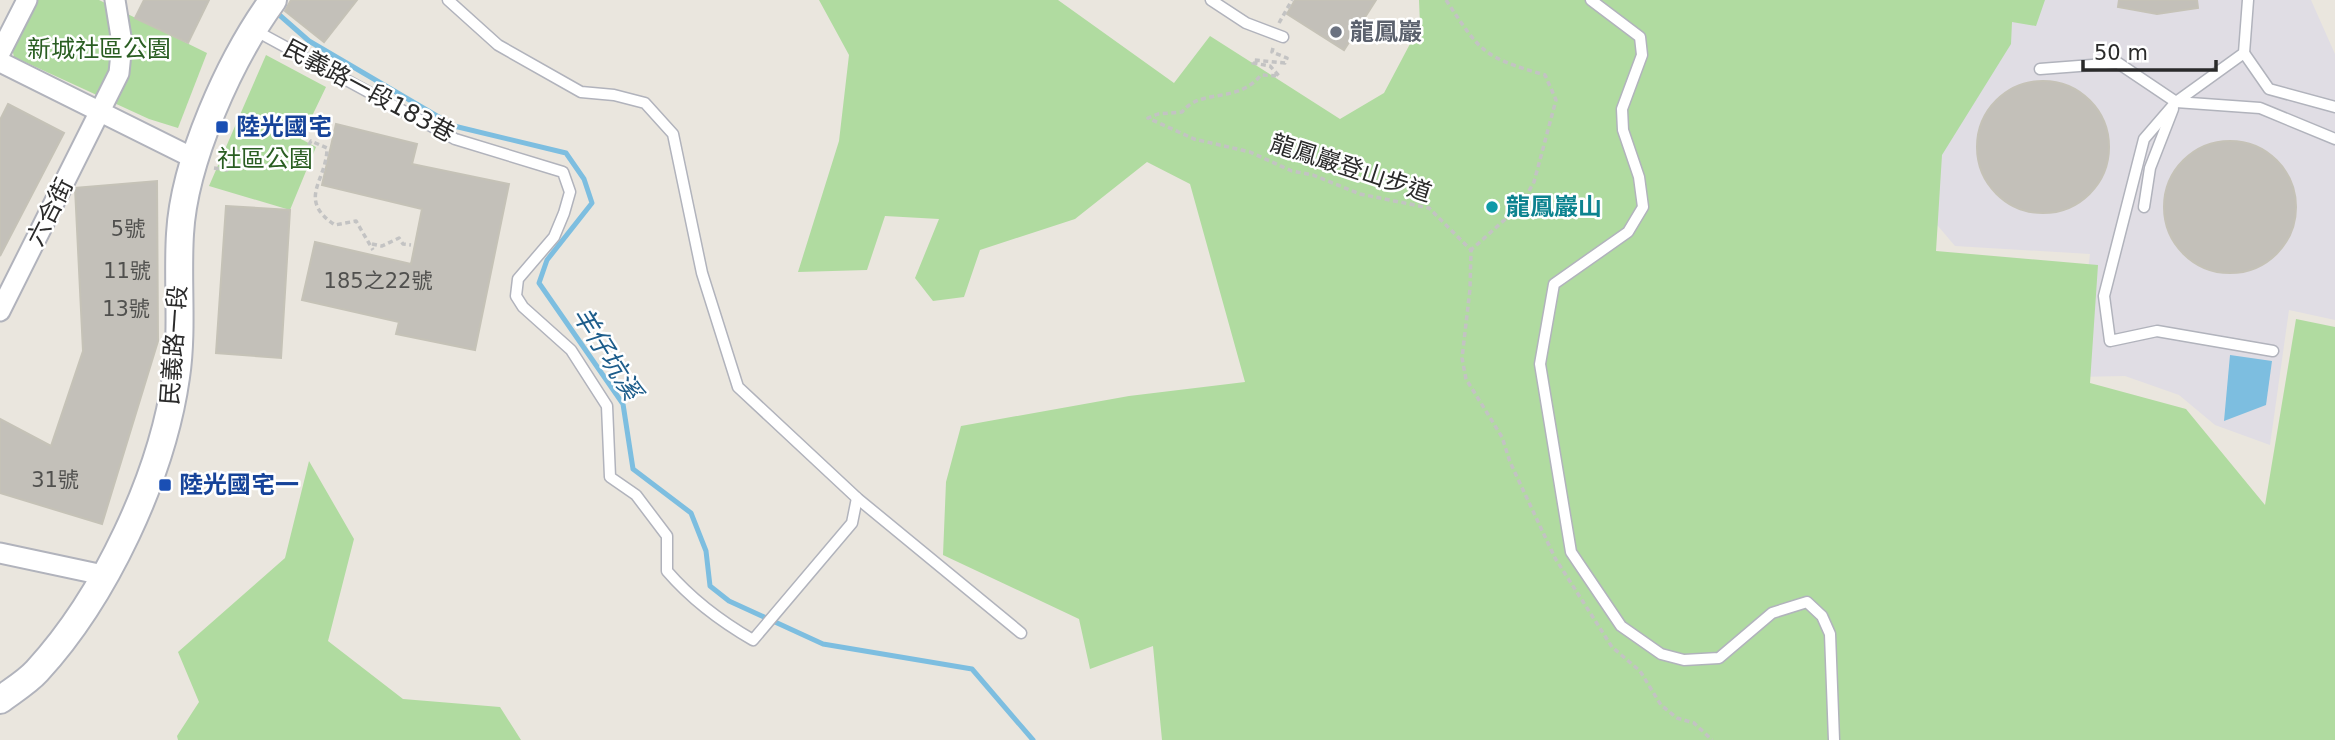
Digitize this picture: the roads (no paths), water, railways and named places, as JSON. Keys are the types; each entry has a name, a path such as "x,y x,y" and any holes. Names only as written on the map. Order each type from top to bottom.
{"main road":[{"name":"民義路一段","path":"0,700 35,673 67,636 147,492 166,436 177,374 180,231 192,162 252,29 274,0"}],"street":[{"path":"0,53 27,0"},
{"name":"六合街","path":"0,311 119,74 122,43 115,0"},
{"path":"0,62 192,162"},
{"path":"0,553 103,575"}],"lane":[{"path":"448,0 498,45 581,92 614,95 645,103 673,134 702,274 738,387 857,498 1021,633"},
{"path":"1211,0 1246,23 1279,36"},
{"path":"1591,0 1640,37 1642,55 1622,109 1623,130 1640,177 1643,207 1628,232 1554,284 1540,364 1571,552 1621,626 1661,654 1685,660 1719,658 1772,613 1807,602 1822,617 1830,634 1834,740"},
{"path":"2248,0 2244,53 2269,89 2335,107"},
{"name":"民義路一段183巷","path":"252,29 455,139 563,172 570,192 564,213 554,237 518,279 516,296 523,307 571,350 607,406 610,477 636,495 667,536 667,570 687,593 723,623 753,640 852,523 857,498"},
{"path":"2244,53 2176,102 2144,139 2104,296 2110,341 2157,331 2273,351"},
{"path":"2040,69 2118,63 2176,102 2260,108 2335,139"},
{"path":"2144,207 2150,168 2176,102"}],"water":[{"path":"2230,355 2272,361 2266,405 2224,421"}],"waterway":[{"name":"羊仔坑溪","path":"276,12 309,41 454,126 566,153 584,179 592,203 547,260 539,283 623,404 633,469 691,513 706,551 710,586 729,601 823,644 972,669 1033,740"}],"place":[{"name":"龍鳳巖","path":"1336,32"},
{"name":"陸光國宅","path":"222,127"},
{"name":"龍鳳巖山","path":"1492,207"},
{"name":"陸光國宅一","path":"165,485"}],"park label":[{"name":"新城社區公園","path":"99,49"},
{"name":"社區公園","path":"265,159"}]}
